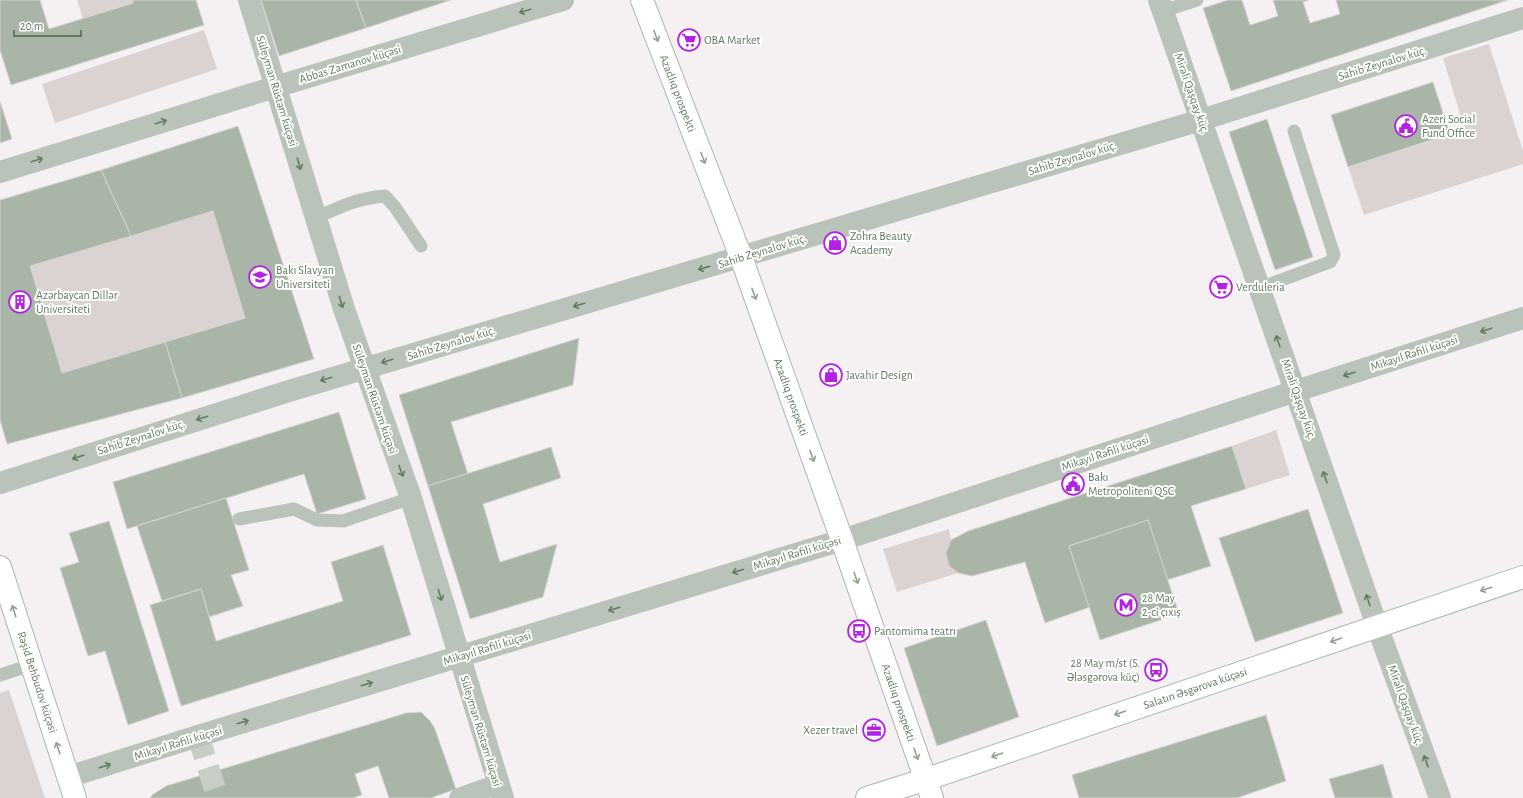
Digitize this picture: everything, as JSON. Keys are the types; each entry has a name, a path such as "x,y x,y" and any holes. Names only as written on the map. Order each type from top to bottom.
{"main road":[{"name":"Azadlıq prospekti","path":"642,0 741,257 842,540 928,789"},
{"name":"Rəşid Behbudov küçəsi","path":"1,572 75,798"},
{"name":"Salatın Əsgərova küçəsi","path":"867,798 928,789 1377,626 1523,577"}],"street":[{"name":"Süleyman Rüstəm küçəsi","path":"249,0 364,368 411,498 458,657 500,791"},
{"name":"Abbas Zamanov küçəsi","path":"0,172 563,0"},
{"name":"Mirəli Qaşqay küç.","path":"1161,6 1377,626 1440,798"},
{"name":"Sahib Zeynalov küç.","path":"0,483 288,391 1201,120 1523,18"},
{"name":"Mikayıl Rəfili küçəsi","path":"68,778 206,734 842,540 1523,318"},
{"path":"459,798 500,791"}],"lane":[{"path":"1161,6 1197,0"},
{"path":"1260,288 1330,262 1334,255 1294,131"},
{"path":"316,218 340,206 368,197 385,196 396,207 421,246"},
{"path":"239,519 294,509 317,520 343,521 411,498"},
{"path":"0,675 31,665"}],"shaded area":[{"path":"77,0 132,0 133,3 83,19"},
{"path":"204,30 217,69 55,123 42,84"},
{"path":"1489,44 1523,151 1523,164 1364,215 1348,167 1465,130 1443,58"},
{"path":"213,211 245,318 62,373 30,266"},
{"path":"1276,430 1290,475 1246,489 1232,446"},
{"path":"949,529 951,540 949,566 958,573 897,592 883,549"},
{"path":"9,690 45,798 0,798 0,693"}],"building":[{"path":"0,0 40,0 49,29 133,3 132,0 196,0 204,25 11,85 0,50"},
{"path":"261,0 356,0 366,28 279,56"},
{"path":"356,0 451,0 366,28"},
{"path":"1228,0 1242,0 1250,25 1278,16 1273,0 1309,0 1303,2 1310,23 1340,14 1336,0 1508,0 1231,91 1203,8"},
{"path":"1433,82 1450,134 1348,167 1331,115"},
{"path":"0,101 12,139 0,143"},
{"path":"1267,119 1313,257 1275,270 1229,132"},
{"name":"Bakı Slavyan Universiteti","path":"238,126 314,359 182,398 165,342 245,318 213,211 131,236 101,170"},
{"name":"Azərbaycan Dillər Universiteti","path":"101,170 131,236 30,266 62,373 165,342 182,398 7,444 0,420 0,200"},
{"path":"579,338 573,385 451,422 468,474 428,486 399,395"},
{"path":"339,412 366,499 317,514 304,474 127,529 113,482"},
{"path":"1232,446 1246,489 1191,506 1211,566 1167,580 1148,520 1069,546 1090,607 1045,623 1025,562 972,576 958,573 949,566 946,553 951,540 968,531"},
{"path":"551,447 561,478 483,504 500,562 557,544 543,597 470,619 428,486"},
{"path":"226,498 249,570 231,575 243,606 209,617 201,589 162,601 137,526"},
{"path":"1308,509 1343,613 1255,642 1219,538"},
{"path":"1148,520 1179,614 1100,640 1069,546"},
{"path":"109,521 169,711 128,725 105,651 88,656 60,568 79,562 69,533"},
{"path":"383,545 411,635 181,706 150,605 201,589 216,641 343,601 331,562"},
{"path":"986,620 1019,717 937,746 904,648"},
{"path":"421,712 430,721 435,729 456,789 431,798 389,798 378,766 355,774 362,795 353,798 150,798 166,786 406,713"},
{"path":"1266,715 1286,781 1237,798 1079,798 1072,775"},
{"path":"1383,764 1393,798 1335,798 1329,779"}],"tunnel":[{"path":"198,736 218,798"}],"place":[{"name":"OBA Market","path":"689,40"},
{"name":"Azeri Social Fund Office","path":"1406,126"},
{"name":"Zohra Beauty Academy","path":"835,243"},
{"name":"Bakı Slavyan Universiteti","path":"260,277"},
{"name":"Verduleria","path":"1221,287"},
{"name":"Azərbaycan Dillər Universiteti","path":"20,302"},
{"name":"Javahir Design","path":"831,375"},
{"name":"Bakı Metropoliteni QSC","path":"1073,484"},
{"name":"28 May 2-ci çıxış","path":"1126,605"},
{"name":"Pantomima teatrı","path":"859,631"},
{"name":"28 May m/st (S. Ələsgərova küç)","path":"1156,670"},
{"name":"Xezer travel","path":"874,730"}]}
